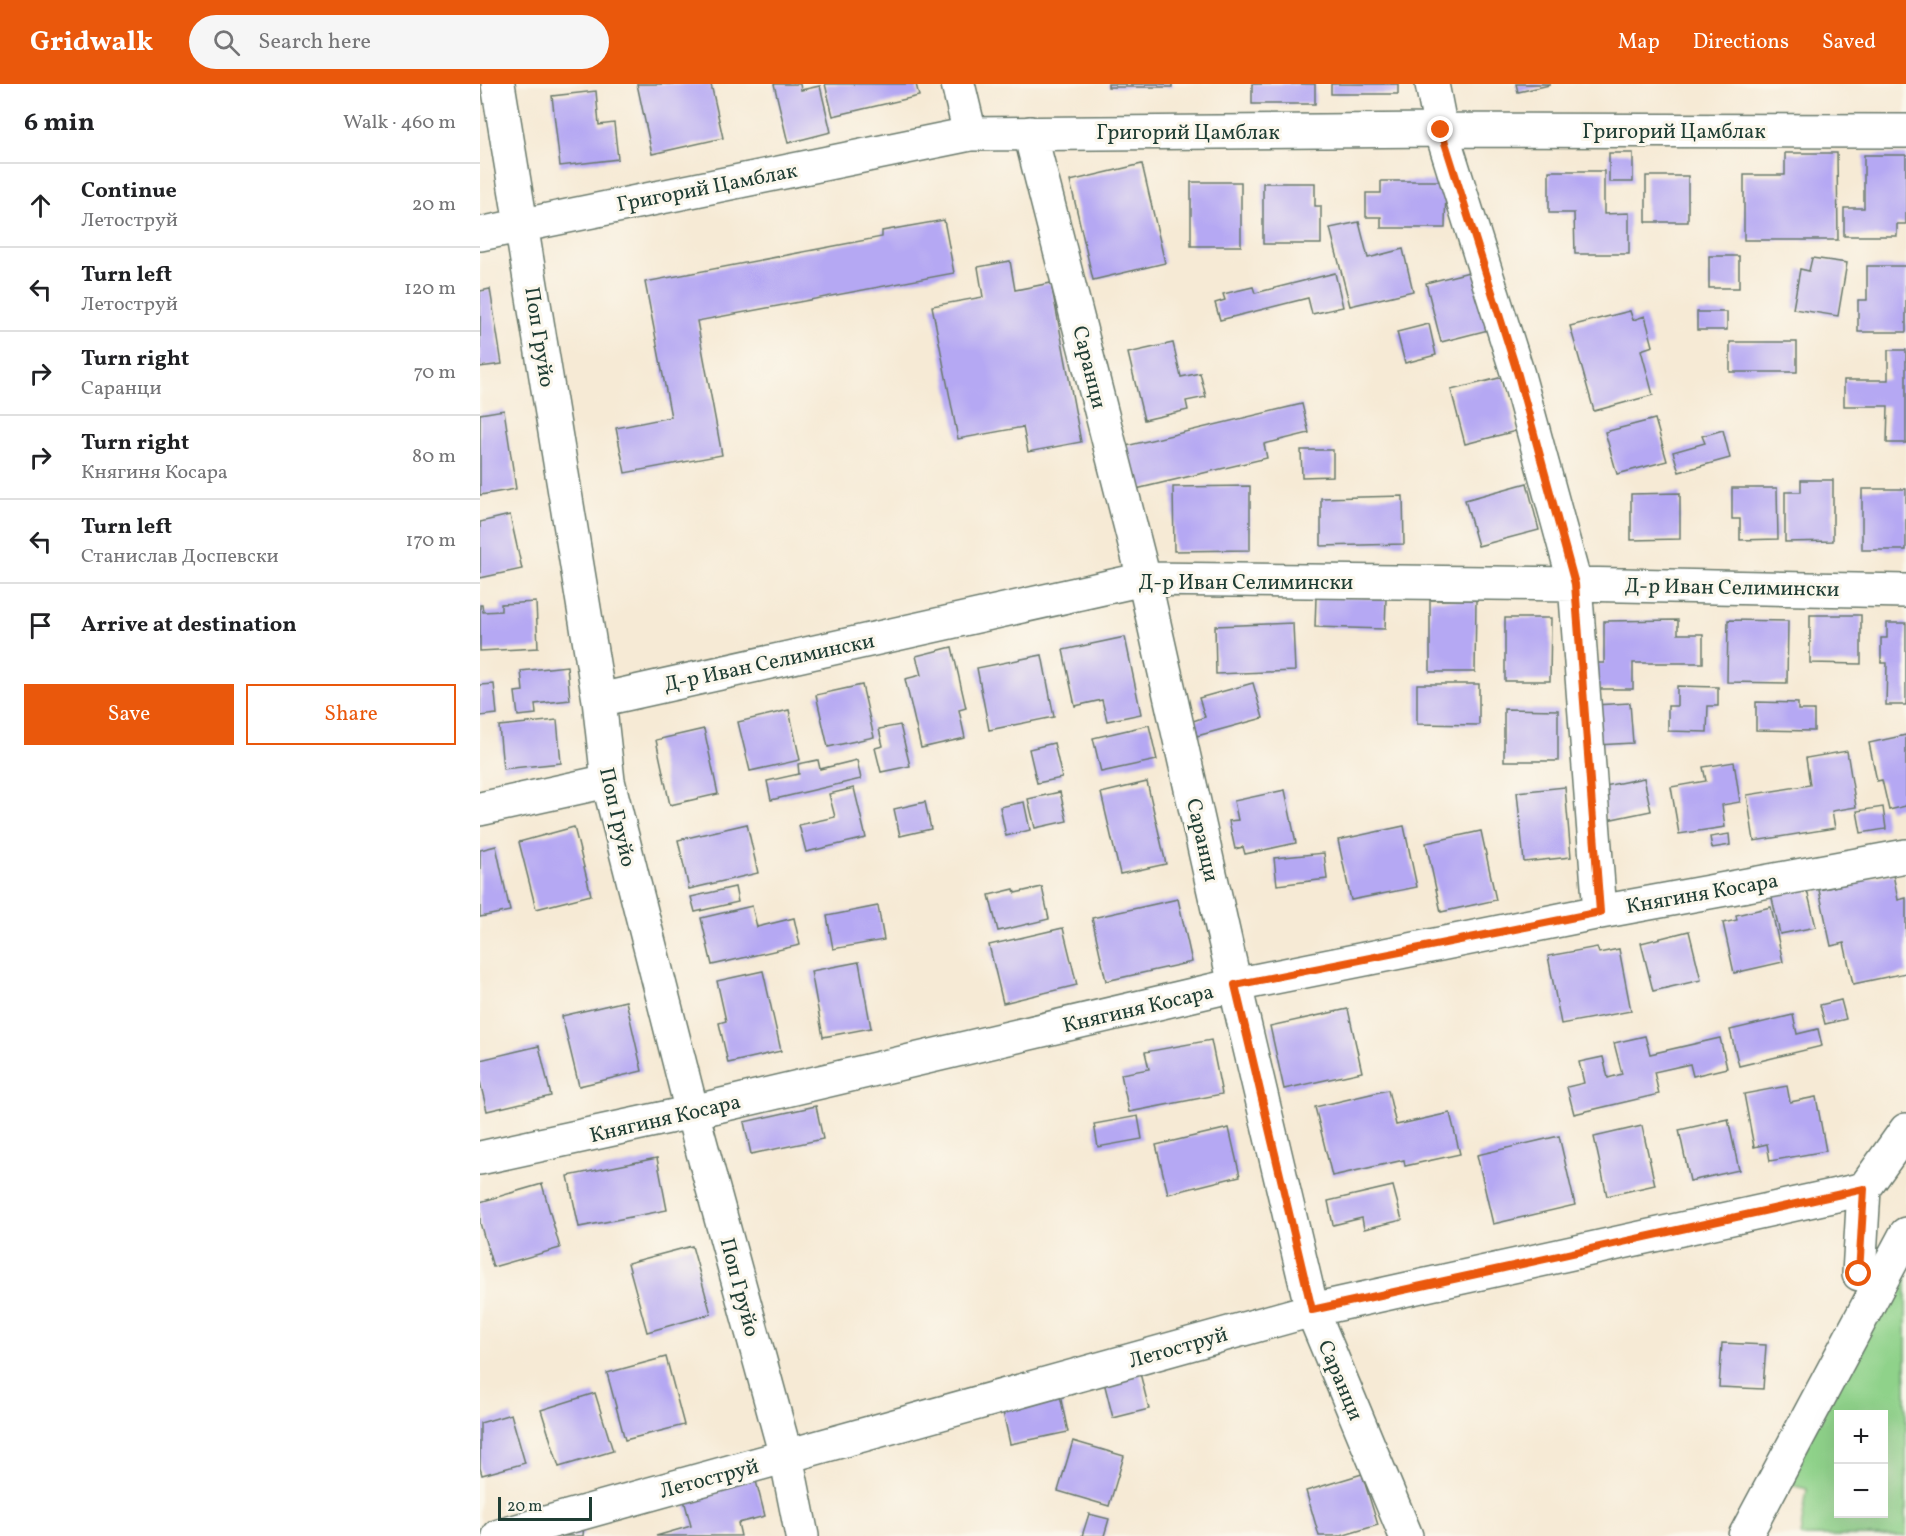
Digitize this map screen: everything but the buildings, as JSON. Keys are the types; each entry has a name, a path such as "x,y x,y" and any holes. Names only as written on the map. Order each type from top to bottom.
{"street":[{"name":"Поп Груйо","path":"498,84 599,700 608,781 692,1112 786,1456 802,1536"},
{"path":"958,84 970,134"},
{"path":"1432,84 1441,130 1518,375 1575,584 1600,912"},
{"name":"Григорий Цамблак","path":"480,234 970,134 1441,130 1906,131"},
{"name":"Саранци","path":"1030,133 1144,579 1235,985 1312,1310 1406,1536"},
{"name":"Д-р Иван Селимински","path":"599,700 1144,579 1906,591"},
{"path":"480,809 608,781"},
{"name":"Княгиня Косара","path":"480,1158 692,1112 1235,985 1600,912 1906,856"},
{"path":"1859,1274 1864,1189 1906,1130"},
{"name":"Летоструй","path":"498,1536 1312,1310 1864,1189"},
{"path":"1745,1536 1906,1234"}],"green space":[{"path":"1906,1234 1906,1536 1800,1536 1807,1489 1775,1481"}],"route":[{"path":"1441,130 1518,375 1575,584 1600,912 1235,985 1312,1310 1864,1189 1859,1274"}]}
